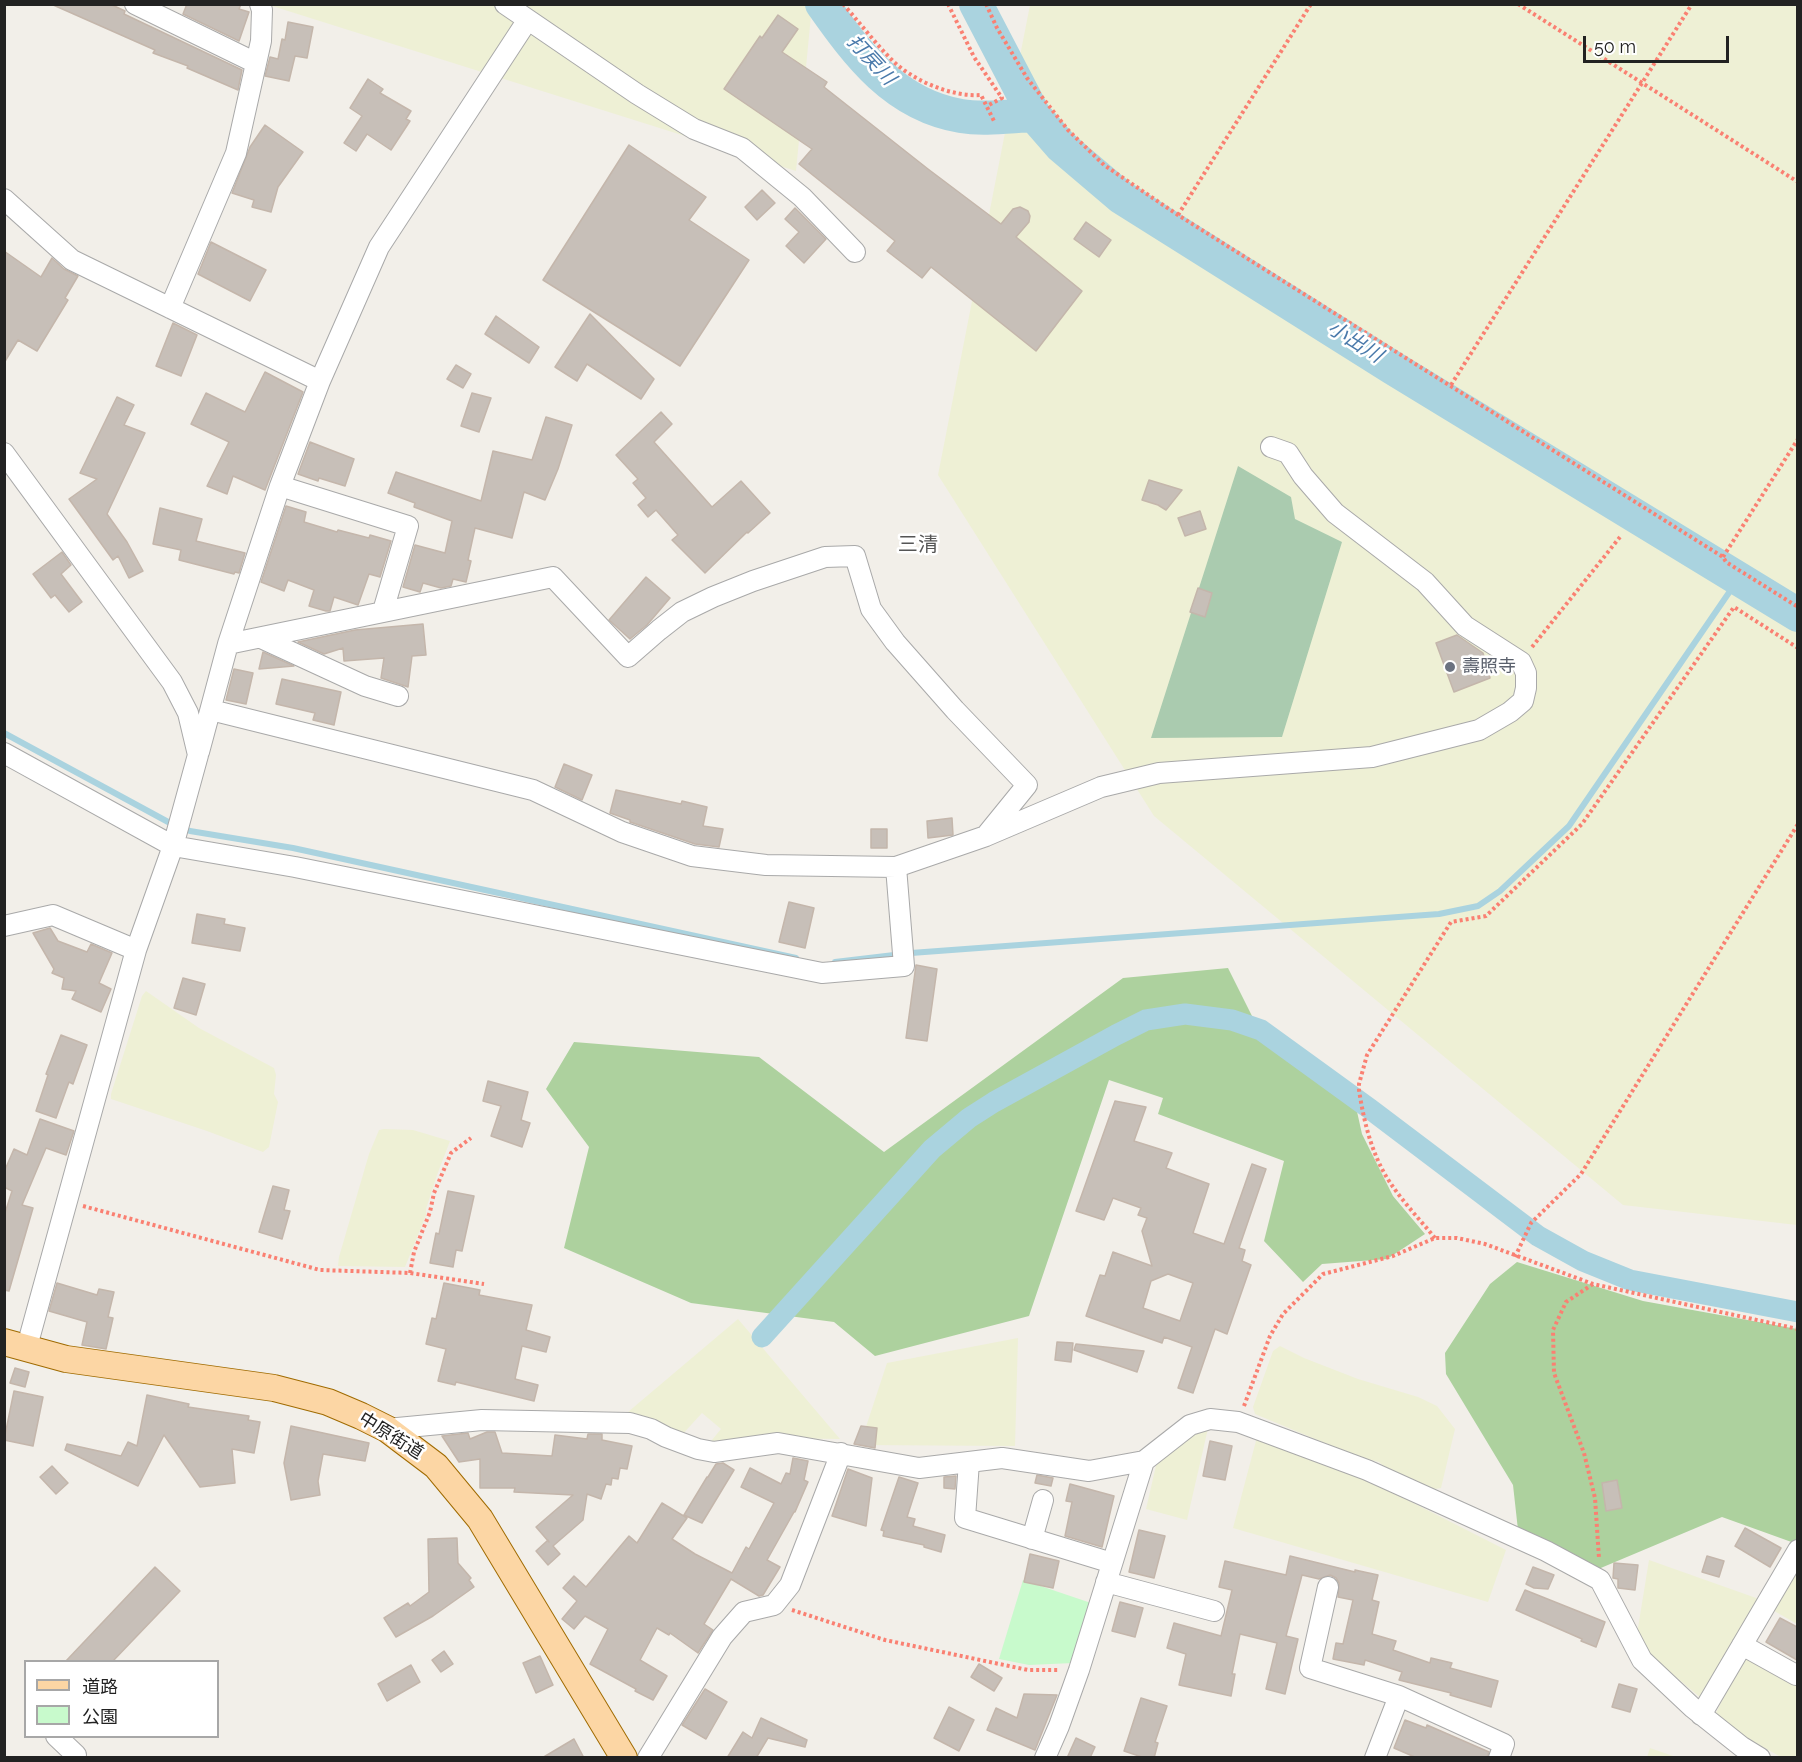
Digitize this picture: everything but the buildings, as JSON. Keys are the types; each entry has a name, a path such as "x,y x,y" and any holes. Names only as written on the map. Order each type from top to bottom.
{"main road":[{"name":"中原街道","path":"15,1346 66,1359 274,1388 328,1402 387,1429 436,1466 480,1519 624,1758"}],"street":[{"path":"170,308 236,153 261,41 262,10 260,4"},
{"path":"505,4 637,94 694,129 742,148 802,197 855,252"},
{"path":"136,5 256,63"},
{"path":"15,1346 29,1331 136,950 177,833 228,644 280,486 320,381 379,247 527,21"},
{"path":"4,199 72,260 320,381"},
{"path":"210,710 533,790 622,832 692,856 766,865 896,867 986,836 1101,787 1159,773 1372,757 1479,730 1509,712 1522,701 1526,688 1526,673 1521,662 1465,626 1425,582 1335,513 1303,476 1288,453 1271,447"},
{"path":"4,453 172,682 188,713 198,755"},
{"path":"280,486 408,526 383,611"},
{"path":"228,644 553,577 628,657 682,612 713,597 825,557 855,556 871,609 894,642 1027,785 986,836"},
{"path":"261,639 365,686 398,696"},
{"path":"4,753 177,833 295,867 822,973 903,966 896,867"},
{"path":"4,926 53,915 136,950"},
{"path":"387,1429 482,1420 630,1423 651,1429 698,1449 714,1452 778,1443 919,1468 1002,1458 1089,1471 1144,1461 1190,1425 1210,1419 1238,1422 1368,1470 1546,1551 1600,1580 1642,1660 1701,1715 1760,1758"},
{"path":"648,1758 722,1637 744,1612 774,1605 790,1585 841,1453"},
{"path":"1045,1758 1079,1670 1144,1461"},
{"path":"969,1462 965,1518 1112,1563"},
{"path":"1032,1539 1043,1500"},
{"path":"1701,1715 1797,1550"},
{"path":"1106,1582 1214,1613"},
{"path":"1328,1587 1315,1609 1310,1668 1399,1696 1504,1744 1499,1758"},
{"path":"1742,1645 1796,1675"},
{"path":"1375,1758 1399,1696"},
{"path":"57,1738 76,1755 73,1758"}],"path":[{"path":"843,4 894,62 923,80 944,89 981,95 995,123"},
{"path":"948,4 974,57 1002,98 989,107"},
{"path":"986,4 997,28 1028,78 1068,130 1104,165 1178,216 1451,385 1723,557 1726,562 1797,607"},
{"path":"1178,216 1311,4"},
{"path":"1518,4 1797,182"},
{"path":"1451,385 1692,4"},
{"path":"1723,557 1797,439"},
{"path":"1521,662 1620,537"},
{"path":"1436,1238 1401,1197 1381,1167 1368,1135 1359,1090 1367,1055 1451,922 1486,916 1582,824 1734,607 1797,648"},
{"path":"1515,1257 1531,1223 1581,1174 1797,824"},
{"path":"410,1273 414,1252 430,1212 434,1193 451,1154 471,1138"},
{"path":"67,1201 320,1270 410,1273 484,1284"},
{"path":"1238,1422 1270,1336 1283,1314 1323,1274 1393,1256 1436,1238 1458,1238 1485,1244 1593,1284 1797,1329"},
{"path":"1593,1284 1566,1302 1552,1330 1554,1373 1584,1453 1595,1498 1600,1580"},
{"path":"774,1605 896,1642 1028,1670 1079,1670"}],"green space":[{"path":"269,5 812,5 796,171"},
{"path":"1030,5 1797,5 1797,1225 1623,1205 1154,816 938,475"},
{"path":"1238,466 1291,497 1295,519 1342,542 1282,737 1151,738"},
{"path":"1228,968 1262,1036 1356,1107 1362,1134 1393,1196 1425,1234 1387,1259 1322,1264 1303,1282 1264,1241 1284,1161 1158,1114 1163,1098 1109,1080 1029,1316 875,1356 834,1322 691,1303 564,1248 589,1147 546,1089 574,1042 759,1057 884,1152 1123,978"},
{"path":"146,991 199,1028 274,1068 276,1075 274,1094 278,1102 269,1147 263,1152 111,1099 142,996"},
{"path":"379,1130 413,1130 450,1141 437,1175 426,1215 405,1267 338,1266 369,1154"},
{"path":"1517,1262 1643,1301 1797,1329 1797,1544 1722,1517 1596,1570 1518,1530 1513,1485 1446,1374 1445,1353 1490,1284"},
{"path":"738,1319 840,1439 770,1438 707,1446 721,1429 702,1413 680,1437 628,1412"},
{"path":"1018,1338 1015,1446 860,1445 887,1363"},
{"path":"1280,1346 1358,1379 1418,1397 1437,1406 1455,1429 1441,1488 1428,1490 1389,1471 1379,1462 1356,1456 1255,1414 1253,1407 1273,1351"},
{"path":"1209,1424 1187,1520 1146,1509 1158,1457"},
{"path":"1257,1437 1366,1479 1506,1550 1488,1602 1233,1528"},
{"path":"1649,1560 1759,1599 1701,1698 1646,1652 1637,1634"},
{"path":"1797,1564 1797,1624 1769,1608"},
{"path":"1023,1580 1091,1603 1073,1663 1029,1665 999,1659"},
{"path":"1744,1655 1797,1683 1797,1757 1781,1757 1736,1732 1715,1715"},
{"path":"1650,1748 1676,1757 1647,1757"}],"waterway":[{"name":"打戻川","path":"822,4 864,59 880,75 916,101 961,116 988,118 1034,115"},
{"name":"小出川","path":"976,4 1034,115 1061,146 1121,197 1393,368 1798,615"},
{"path":"835,962 911,953 1439,914 1478,906 1500,891 1569,826 1739,578"},
{"path":"4,733 170,823 190,831 293,848 796,958"},
{"path":"762,1337 932,1149 969,1118 994,1102 1146,1020 1185,1014 1232,1020 1261,1030 1538,1236 1583,1261 1630,1280 1798,1312"}],"place":[{"name":"壽照寺","path":"1450,667"}],"district":[{"name":"三清","path":"918,545"}]}
